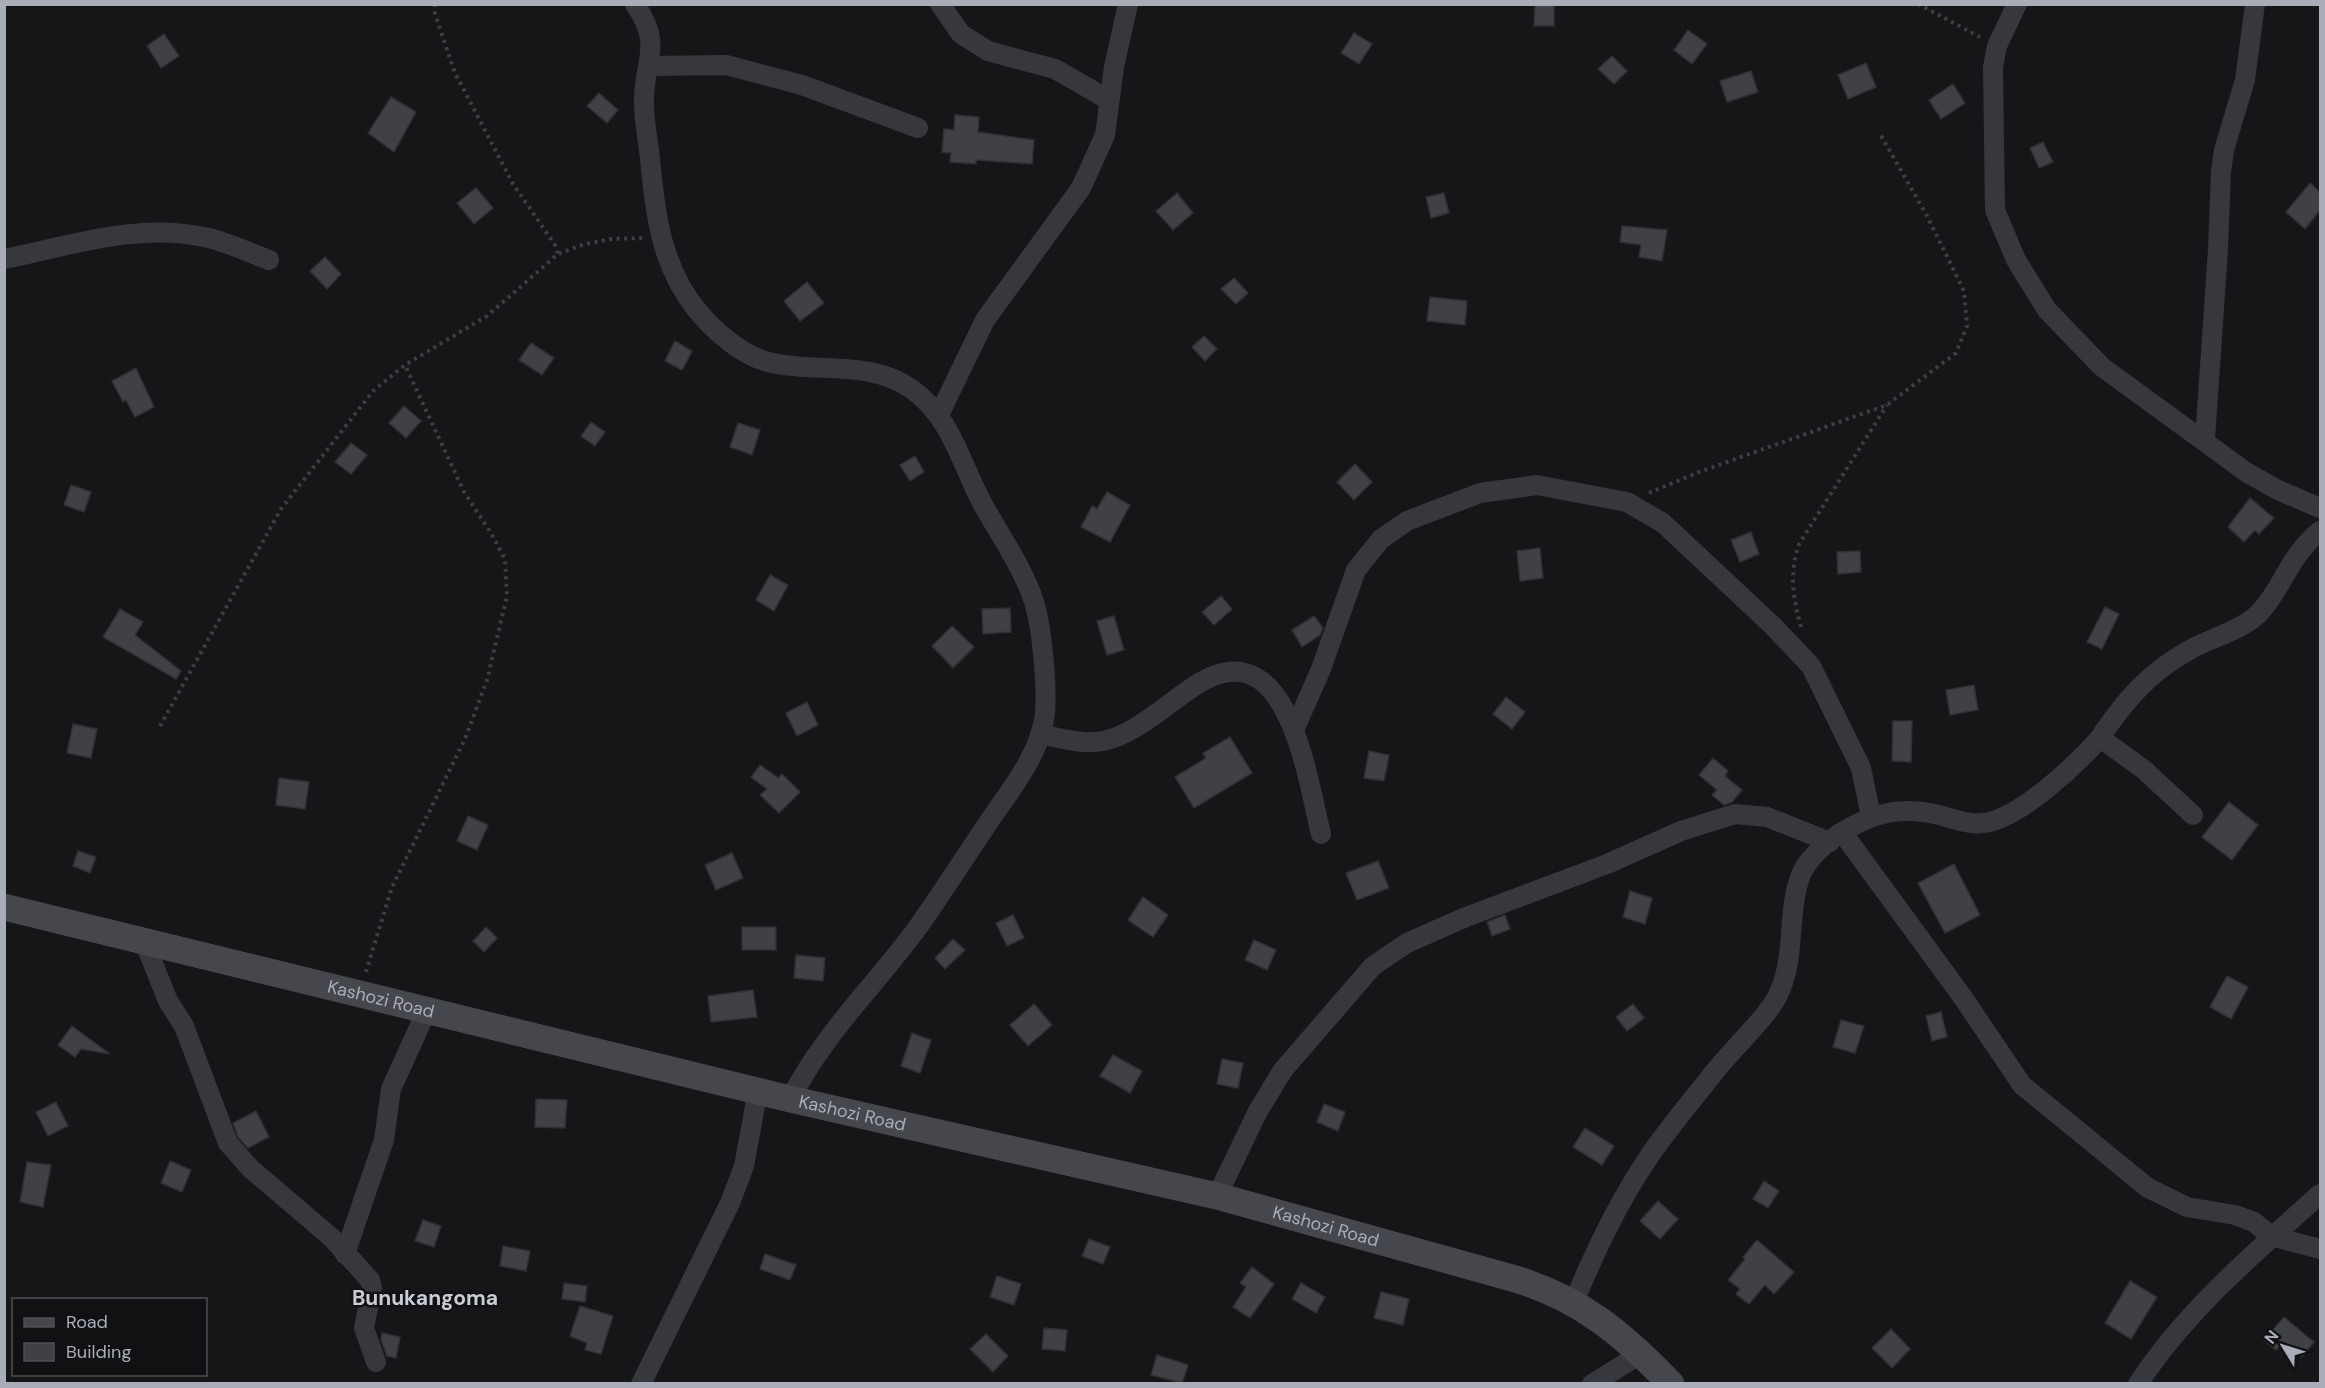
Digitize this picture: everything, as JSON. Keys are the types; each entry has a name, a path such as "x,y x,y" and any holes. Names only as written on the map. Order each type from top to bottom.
{"main road":[{"name":"Kashozi Road","path":"4,907 790,1099 1217,1197 1512,1278 1543,1287 1596,1315 1642,1353 1671,1383"}],"street":[{"path":"635,4 647,22 652,39 644,94 644,116 659,238 674,273 694,306 709,323 752,355 768,362 861,369 886,376 910,388 939,415 962,457 978,497 1033,597 1042,653 1045,716 1040,734 1022,773 936,901 818,1052 790,1099"},
{"path":"940,4 961,34 988,51 1055,69 1109,100"},
{"path":"939,415 985,321 1081,188 1105,135 1109,100 1128,4"},
{"path":"2017,4 1997,46 1992,68 1995,210 2016,260 2047,310 2102,367 2205,439 2246,472 2278,490 2320,508"},
{"path":"2205,439 2221,172 2224,150 2245,80 2255,4"},
{"path":"649,66 726,64 802,85 918,128"},
{"path":"4,259 75,241 111,235 162,232 209,238 269,260"},
{"path":"1295,728 1322,669 1356,570 1381,539 1407,521 1480,493 1537,485 1627,502 1671,530 1772,625 1811,666 1861,768 1871,816"},
{"path":"1574,1302 1591,1261 1621,1202 1648,1160 1713,1072 1777,998 1787,975 1799,879 1807,863 1836,837 1871,816 1901,809 1931,813 1963,822 1983,823 2000,818 2022,806 2099,739 2132,693 2160,669 2192,649 2244,624 2260,612 2304,544 2320,531"},
{"path":"1040,734 1085,742 1104,741 1135,726 1198,683 1220,674 1251,674 1267,684 1282,701 1295,728 1321,834"},
{"path":"2099,739 2143,769 2193,815"},
{"path":"1217,1197 1258,1111 1283,1070 1373,966 1407,943 1466,917 1607,864 1681,831 1736,814 1767,817 1836,837 1964,999 2022,1085 2148,1188 2187,1207 2235,1215 2254,1222 2271,1236 2320,1249"},
{"path":"144,941 168,1001 183,1026 228,1143 250,1168 332,1238 370,1280 372,1288 364,1328 375,1362"},
{"path":"345,1254 384,1140 391,1089 427,1010"},
{"path":"641,1383 730,1203 744,1166 758,1090"},
{"path":"2138,1383 2179,1327 2271,1236 2320,1194"},
{"path":"1592,1383 1642,1353"}],"path":[{"path":"435,4 435,14 455,73 513,184 555,245 558,254"},
{"path":"1918,4 1997,46"},
{"path":"1627,502 1699,472 1887,405 1956,352 1967,326 1964,291 1927,216 1879,132"},
{"path":"160,726 281,509 373,391 405,365 487,316 558,254 585,244 611,239 659,238"},
{"path":"359,993 392,887 465,739 487,680 507,596 505,559 464,492 405,365"},
{"path":"1811,666 1792,588 1792,564 1799,544 1816,515 1849,468 1887,405"}],"building":[{"path":"1535,4 1554,4 1554,26 1534,26"},
{"path":"1688,30 1707,44 1692,64 1674,50"},
{"path":"1354,33 1372,44 1359,64 1341,53"},
{"path":"164,34 179,56 161,68 147,46"},
{"path":"1612,56 1627,71 1614,84 1598,69"},
{"path":"1866,63 1876,87 1848,99 1838,75"},
{"path":"1751,71 1758,92 1727,102 1720,81"},
{"path":"1953,84 1965,103 1941,119 1929,100"},
{"path":"599,93 618,110 607,123 587,106"},
{"path":"391,97 416,112 394,152 368,133"},
{"path":"955,115 979,117 978,132 1034,140 1032,164 976,160 976,164 950,162 951,153 942,152 944,129 954,130"},
{"path":"2043,142 2053,162 2039,168 2030,148"},
{"path":"2310,183 2320,192 2320,210 2305,229 2286,212"},
{"path":"476,188 493,208 474,224 457,203"},
{"path":"1177,193 1193,213 1173,230 1156,211"},
{"path":"1444,193 1449,213 1431,218 1426,197"},
{"path":"1622,226 1667,230 1662,261 1639,257 1641,245 1620,242"},
{"path":"325,257 341,274 327,289 310,271"},
{"path":"1234,278 1248,293 1236,304 1221,289"},
{"path":"807,282 824,303 800,321 784,301"},
{"path":"1430,297 1467,301 1465,325 1427,321"},
{"path":"1204,336 1217,349 1205,361 1192,347"},
{"path":"675,341 692,351 682,370 665,361"},
{"path":"531,343 554,358 542,375 519,360"},
{"path":"136,368 154,407 135,417 126,400 123,402 112,381"},
{"path":"404,406 421,421 406,438 389,423"},
{"path":"591,422 605,432 595,446 581,436"},
{"path":"738,423 760,430 752,455 730,447"},
{"path":"351,443 367,455 351,474 335,462"},
{"path":"915,456 924,472 910,481 900,465"},
{"path":"1355,464 1372,482 1354,500 1337,482"},
{"path":"71,485 91,492 84,512 64,505"},
{"path":"1107,492 1130,505 1110,542 1081,527 1092,506 1097,509"},
{"path":"2250,498 2274,518 2259,534 2255,530 2244,542 2228,527"},
{"path":"1751,532 1759,554 1740,562 1731,540"},
{"path":"1540,548 1543,578 1520,581 1517,551"},
{"path":"1860,551 1861,572 1838,574 1837,552"},
{"path":"770,575 788,585 774,611 756,600"},
{"path":"1221,596 1232,609 1214,625 1202,612"},
{"path":"2105,607 2119,614 2102,649 2087,642"},
{"path":"1010,608 1011,632 983,634 982,609"},
{"path":"120,609 143,622 135,635 181,671 176,679 103,637"},
{"path":"1114,616 1124,650 1107,655 1097,621"},
{"path":"1314,616 1323,628 1320,635 1302,647 1292,630"},
{"path":"952,626 974,647 953,668 932,646"},
{"path":"1974,685 1978,710 1950,715 1946,690"},
{"path":"1506,697 1525,712 1512,729 1493,714"},
{"path":"807,702 818,725 797,736 786,713"},
{"path":"1893,721 1912,721 1911,762 1892,761"},
{"path":"73,724 97,729 91,758 67,753"},
{"path":"1230,737 1252,773 1194,808 1175,777 1206,758 1203,753"},
{"path":"1369,751 1389,755 1384,781 1364,778"},
{"path":"1713,758 1728,771 1725,776 1742,790 1732,802 1724,805 1712,795 1717,790 1699,775"},
{"path":"760,765 778,778 782,774 800,792 779,813 760,795 767,789 751,777"},
{"path":"279,778 309,782 305,809 276,805"},
{"path":"2229,802 2258,825 2232,860 2202,837"},
{"path":"468,816 488,825 477,850 457,841"},
{"path":"78,851 96,857 90,873 73,866"},
{"path":"732,853 743,878 716,890 705,865"},
{"path":"1378,861 1389,888 1357,900 1346,873"},
{"path":"1954,864 1980,915 1945,933 1918,883"},
{"path":"1630,891 1652,898 1645,924 1623,917"},
{"path":"1143,897 1168,915 1153,937 1128,920"},
{"path":"1013,915 1024,938 1007,946 996,923"},
{"path":"1505,915 1510,929 1492,936 1487,922"},
{"path":"486,927 497,938 484,952 473,941"},
{"path":"742,927 776,927 776,950 742,950"},
{"path":"953,939 965,950 945,969 935,958"},
{"path":"1254,940 1276,950 1267,970 1245,960"},
{"path":"796,955 825,958 823,981 794,978"},
{"path":"2227,976 2248,987 2231,1019 2210,1007"},
{"path":"753,990 757,1017 711,1022 708,996"},
{"path":"1034,1004 1052,1025 1028,1046 1010,1025"},
{"path":"1633,1004 1644,1018 1627,1031 1616,1017"},
{"path":"1941,1012 1947,1037 1932,1041 1926,1016"},
{"path":"1841,1020 1864,1026 1855,1053 1833,1047"},
{"path":"72,1026 110,1054 81,1049 75,1057 58,1045"},
{"path":"912,1033 931,1040 920,1073 901,1066"},
{"path":"1113,1055 1142,1071 1130,1093 1100,1076"},
{"path":"1222,1059 1243,1063 1238,1088 1217,1084"},
{"path":"536,1099 567,1100 565,1128 535,1127"},
{"path":"56,1102 68,1126 48,1136 36,1112"},
{"path":"1324,1104 1345,1112 1338,1131 1317,1122"},
{"path":"256,1111 269,1137 248,1148 238,1137 233,1123"},
{"path":"1585,1128 1614,1146 1602,1165 1573,1147"},
{"path":"170,1161 191,1170 182,1192 161,1183"},
{"path":"27,1162 51,1165 43,1207 20,1202"},
{"path":"1764,1181 1779,1191 1768,1208 1753,1199"},
{"path":"1658,1201 1678,1219 1660,1239 1640,1221"},
{"path":"423,1220 441,1226 434,1247 415,1241"},
{"path":"1089,1239 1110,1247 1103,1264 1082,1256"},
{"path":"1757,1240 1794,1272 1774,1294 1765,1285 1749,1304 1736,1294 1740,1289 1728,1280"},
{"path":"503,1246 530,1251 526,1271 500,1266"},
{"path":"765,1254 796,1265 790,1280 760,1269"},
{"path":"1252,1267 1274,1284 1250,1318 1233,1307 1246,1287 1240,1283"},
{"path":"997,1276 1021,1284 1014,1305 990,1297"},
{"path":"2130,1281 2157,1297 2131,1339 2105,1323"},
{"path":"564,1283 587,1286 585,1302 562,1299"},
{"path":"1301,1283 1325,1297 1316,1313 1292,1299"},
{"path":"1381,1292 1409,1299 1403,1325 1374,1318"},
{"path":"580,1306 613,1316 601,1354 585,1350 587,1343 570,1336"},
{"path":"2284,1317 2314,1342 2302,1357 2283,1342 2276,1350 2264,1340"},
{"path":"1044,1328 1067,1330 1065,1351 1042,1349"},
{"path":"1891,1329 1910,1349 1892,1368 1872,1348"},
{"path":"382,1333 400,1337 396,1358 387,1356 381,1340"},
{"path":"986,1334 1008,1356 993,1372 970,1349"},
{"path":"1157,1355 1188,1365 1182,1383 1151,1375"}],"district":[{"name":"Bunukangoma","path":"425,1298"}]}
